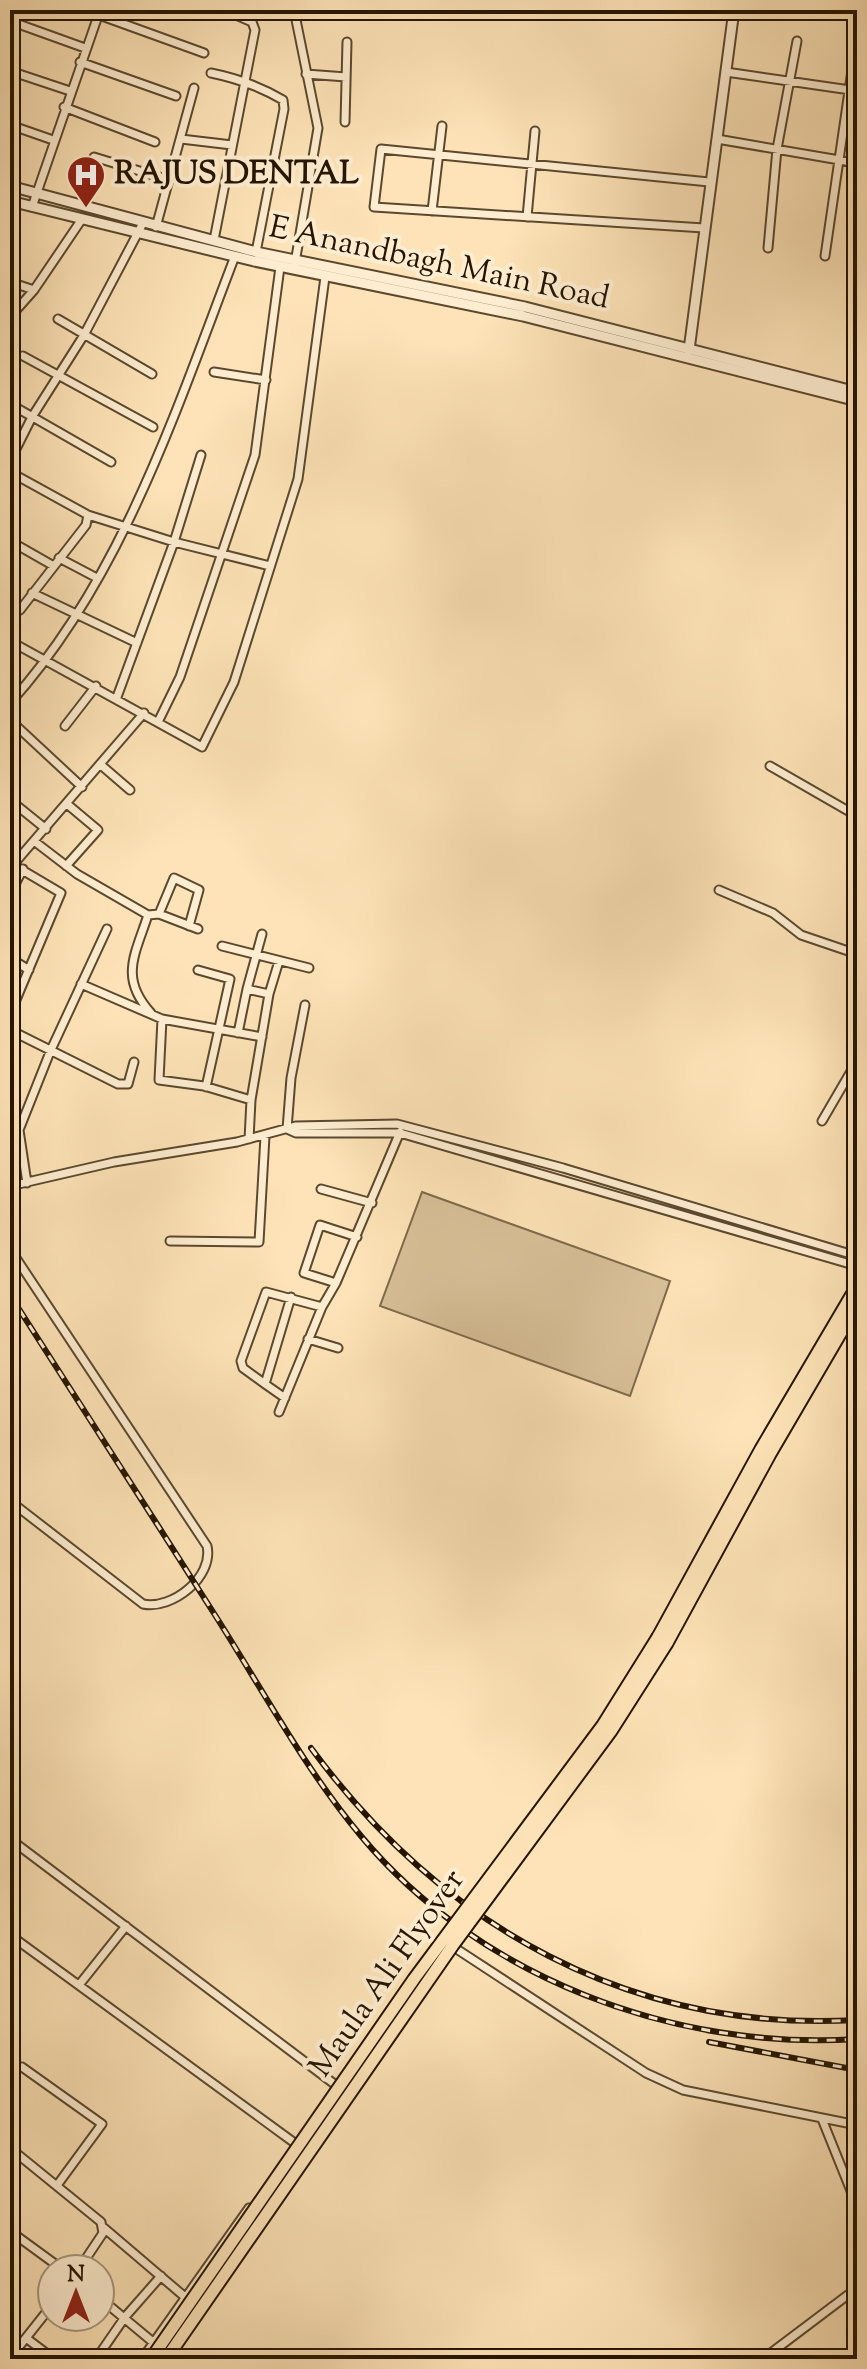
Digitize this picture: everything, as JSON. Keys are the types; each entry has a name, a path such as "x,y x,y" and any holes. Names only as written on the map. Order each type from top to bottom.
{"main road":[{"path":"673,1621 761,1449 857,1286"},
{"path":"673,1621 857,1305"},
{"name":"Maula Ali Flyover","path":"166,2359 439,1965 611,1731 673,1621"},
{"name":"Maula Ali Flyover","path":"151,2359 414,1979 603,1725 662,1640"}],"street":[{"path":"214,240 255,30 252,22 224,10"},
{"path":"294,10 318,128 295,265"},
{"path":"689,352 734,10"},
{"path":"32,207 64,107 100,12 204,53"},
{"path":"10,21 85,48"},
{"path":"825,256 838,159 852,91 857,36"},
{"path":"768,248 777,149 797,41"},
{"path":"345,122 347,42"},
{"path":"80,62 176,96"},
{"path":"10,71 70,91"},
{"path":"726,72 852,91"},
{"path":"211,73 243,79 259,92 283,100 284,109 256,252"},
{"path":"306,74 346,77"},
{"path":"156,227 194,88"},
{"path":"64,107 155,142"},
{"path":"10,125 53,140"},
{"path":"432,211 442,126"},
{"path":"527,217 535,131"},
{"path":"181,139 232,145"},
{"path":"717,139 857,163"},
{"path":"704,228 374,207 381,149 709,182"},
{"path":"94,157 169,180"},
{"name":"E Anandbagh Main Road","path":"10,186 235,256 280,267 295,265 525,307 857,401"},
{"name":"E Anandbagh Main Road","path":"10,201 82,219 141,228 156,227 214,240 325,277 523,316 857,392"},
{"path":"10,317 34,290 82,219"},
{"path":"10,461 32,417 84,335 141,228"},
{"path":"10,703 48,661 77,615 124,526 153,466 235,256"},
{"path":"158,722 180,677 255,455 280,267"},
{"path":"19,646 117,697 202,747 234,682 298,479 325,277"},
{"path":"10,282 34,290"},
{"path":"58,319 152,374"},
{"path":"23,356 153,427"},
{"path":"214,372 266,380"},
{"path":"10,404 111,462"},
{"path":"117,697 174,542 201,455"},
{"path":"10,472 88,515 174,542 270,566"},
{"path":"10,604 20,610 86,525 88,515"},
{"path":"10,541 52,565"},
{"path":"59,558 97,578"},
{"path":"32,593 137,643"},
{"path":"65,726 96,686"},
{"path":"10,1014 61,893 12,864 46,829 144,713"},
{"path":"10,720 82,787"},
{"path":"101,765 130,790"},
{"path":"770,766 857,816"},
{"path":"10,800 46,829"},
{"path":"66,866 98,830 67,804"},
{"path":"34,841 66,866 148,915 159,914 198,929"},
{"path":"10,894 23,869"},
{"path":"159,914 174,878 199,890 189,926"},
{"path":"719,890 773,913 801,935 857,954"},
{"path":"148,915 131,978 135,994 151,1013"},
{"path":"27,1183 19,1130 50,1052 107,929"},
{"path":"238,1033 262,934"},
{"path":"222,946 309,968"},
{"path":"10,958 29,970"},
{"path":"249,1139 251,1100 269,994 279,961"},
{"path":"198,970 230,979 206,1087"},
{"path":"81,984 162,1019 262,1037"},
{"path":"247,989 269,994"},
{"path":"287,1129 291,1078 305,1005"},
{"path":"162,1019 159,1080 206,1087 251,1100"},
{"path":"10,1030 118,1084 128,1084 134,1062"},
{"path":"822,1121 857,1061"},
{"path":"10,1186 114,1162 265,1136 287,1129 296,1133 401,1129 857,1256"},
{"path":"279,1412 322,1307 372,1203 401,1129"},
{"path":"170,1241 259,1242 265,1136"},
{"path":"321,1189 372,1203"},
{"path":"614,1189 857,1266"},
{"path":"336,1283 304,1273 320,1225 357,1237"},
{"path":"10,1249 207,1546 207,1565 194,1583 167,1603 154,1607 143,1604 10,1501"},
{"path":"285,1398 243,1368 241,1361 266,1292 322,1307"},
{"path":"265,1384 291,1297"},
{"path":"308,1339 338,1348"},
{"path":"10,1839 337,2086"},
{"path":"79,1985 126,1926"},
{"path":"10,1935 296,2144"},
{"path":"142,2359 440,1939 646,2073 707,2098 857,2125"},
{"path":"22,2067 102,2124 58,2184"},
{"path":"822,2119 851,2191 857,2218"},
{"path":"10,2148 58,2184 185,2297"},
{"path":"89,2253 104,2228"},
{"path":"10,2231 40,2253"},
{"path":"96,2359 125,2317 161,2276"},
{"path":"763,2359 857,2288"},
{"path":"116,2310 154,2343"},
{"path":"10,2358 36,2325"},
{"path":"26,2338 54,2359"}],"shaded area":[{"path":"422,1192 670,1281 630,1396 380,1306"}],"railway":[{"path":"10,1295 303,1756 361,1836 409,1886 463,1929 522,1966 585,1995 652,2017 720,2032 789,2040 857,2039"},
{"path":"311,1748 363,1812 420,1868 482,1916 549,1956 620,1987 695,2008 774,2019 857,2020"},
{"path":"709,2042 857,2070"}],"place":[{"name":"RAJUS DENTAL","path":"86,209"}]}
